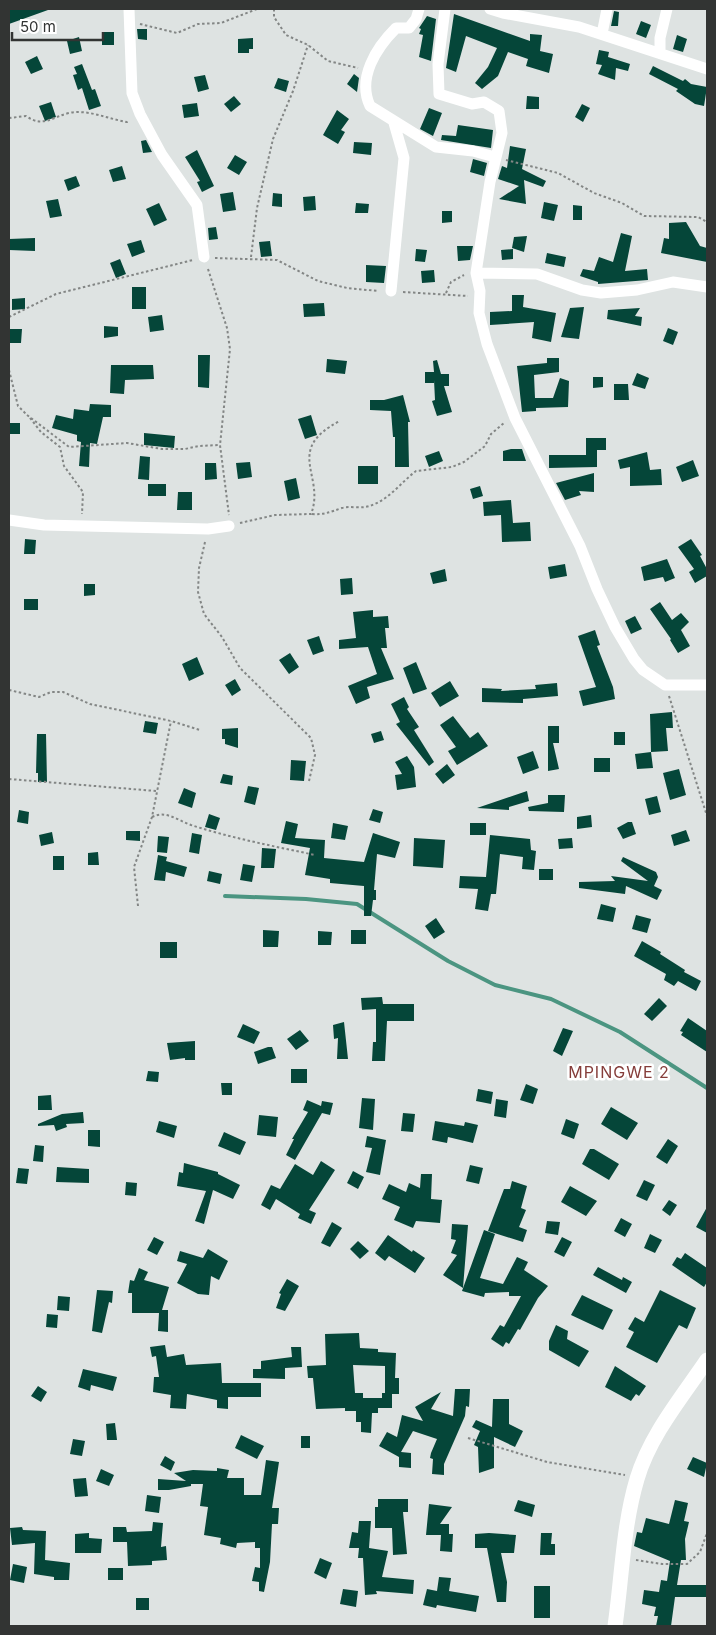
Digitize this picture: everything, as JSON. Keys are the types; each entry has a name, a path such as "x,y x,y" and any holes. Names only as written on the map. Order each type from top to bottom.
{"street":[{"path":"128,9 132,92 140,114 162,155 197,205 204,257"},
{"path":"419,9 416,18 409,28 396,28 384,41 367,71 365,95 370,106 436,147 473,151 495,157"},
{"path":"445,9 438,64 439,94 472,104 484,102 499,111 502,133 495,157 476,273 480,297 481,326 515,418 577,539 616,627 643,670 665,685 707,685"},
{"path":"490,9 533,14 602,34 707,69"},
{"path":"602,34 607,9"},
{"path":"660,53 660,38 667,9"},
{"path":"391,291 404,158 394,122"},
{"path":"476,273 537,274 582,290 601,294 637,290 673,282 707,287"},
{"path":"9,520 44,526 208,530 230,526"},
{"path":"615,1626 623,1557 637,1478 653,1442 707,1360"}],"path":[{"path":"129,21 177,33 198,24 221,23 257,9"},
{"path":"274,9 274,17 286,35 308,45 328,61 367,71"},
{"path":"251,258 257,208 273,139 294,90 308,45"},
{"path":"9,118 26,116 33,121 42,122 79,112 127,122 140,114"},
{"path":"495,157 558,172 594,194 622,203 644,216 698,217 707,222"},
{"path":"204,257 227,328 230,349 220,445 230,526 275,515 324,515 344,507 367,507 379,502 401,487 416,471 452,467 464,462 485,446 491,434 515,418"},
{"path":"9,317 56,294 204,257 277,260 308,277 347,288 446,293 480,297"},
{"path":"446,293 451,282 458,277 476,273"},
{"path":"9,370 18,406 41,432 60,448 64,466 83,492 81,526"},
{"path":"27,415 70,447 128,443 162,449 185,449 220,445"},
{"path":"311,514 316,502 309,471 309,452 316,439 327,427 340,421"},
{"path":"208,530 198,576 198,592 204,614 222,637 240,668 312,738 315,755 309,781"},
{"path":"665,685 677,715 694,780 707,816"},
{"path":"9,690 39,696 51,692 63,692 90,704 171,721 200,730"},
{"path":"138,906 134,867 152,817 156,791 168,744 171,721"},
{"path":"9,754 9,771"},
{"path":"9,779 156,791"},
{"path":"152,817 159,813 170,815 209,831 315,854"},
{"path":"468,1438 547,1462 617,1472 637,1478"},
{"path":"623,1557 662,1564 687,1564 700,1552 707,1532"}],"building":[{"path":"9,9 47,9 48,10 9,24"},
{"path":"614,11 619,12 618,26 611,26"},
{"path":"454,14 530,41 530,34 542,35 540,51 553,54 549,73 526,66 528,59 508,52 498,76 482,89 475,83 488,67 497,48 466,36 456,72 446,68"},
{"path":"427,16 436,19 431,61 419,57 423,35 419,34 421,29 419,28"},
{"path":"641,21 651,25 646,38 636,34"},
{"path":"137,29 147,29 147,40 138,39"},
{"path":"102,32 114,32 114,45 102,45"},
{"path":"677,35 687,39 683,52 673,49"},
{"path":"79,37 82,51 70,54 67,41"},
{"path":"253,38 253,49 249,49 249,53 238,53 238,39"},
{"path":"599,50 609,52 608,57 630,64 628,71 616,68 615,80 598,74 602,65 596,64"},
{"path":"37,56 43,69 31,74 25,62"},
{"path":"82,64 92,90 95,89 101,106 89,110 82,88 78,90 73,75 77,74 74,67"},
{"path":"653,66 683,81 685,79 691,84 707,87 704,106 695,104 676,91 678,89 649,74"},
{"path":"354,74 359,78 357,92 347,84"},
{"path":"205,75 209,89 198,92 194,77"},
{"path":"278,78 289,81 286,92 274,88"},
{"path":"234,96 241,104 231,112 224,104"},
{"path":"527,96 539,97 539,109 526,109"},
{"path":"51,102 56,117 45,121 39,106"},
{"path":"197,103 199,116 184,118 182,105"},
{"path":"582,104 590,108 583,122 575,117"},
{"path":"429,108 442,113 433,136 420,129"},
{"path":"337,110 349,119 341,130 345,132 338,144 323,135"},
{"path":"458,125 493,130 491,148 441,140 442,135 456,136"},
{"path":"146,140 152,152 143,153 141,141"},
{"path":"354,142 372,143 371,155 353,153"},
{"path":"510,146 526,149 522,169 546,181 543,187 524,180 526,204 499,199 519,186 498,179 502,166 507,168"},
{"path":"197,150 214,186 202,192 197,182 200,181 185,157"},
{"path":"235,155 247,162 239,175 227,168"},
{"path":"473,159 487,163 484,176 470,172"},
{"path":"122,166 126,179 113,182 109,170"},
{"path":"76,176 80,186 68,191 64,180"},
{"path":"233,192 236,210 223,212 220,194"},
{"path":"273,193 282,194 282,207 272,206"},
{"path":"315,196 316,210 304,211 303,197"},
{"path":"58,199 62,216 50,218 46,201"},
{"path":"544,202 558,205 554,221 541,218"},
{"path":"159,203 167,220 154,226 146,209"},
{"path":"356,203 369,204 368,213 355,213"},
{"path":"573,205 582,206 582,220 573,220"},
{"path":"442,211 452,211 452,222 442,223"},
{"path":"686,222 700,246 707,248 707,262 661,253 664,238 669,239 669,223"},
{"path":"216,227 218,239 209,240 208,228"},
{"path":"621,233 632,236 625,271 647,269 648,280 598,284 598,282 580,276 583,269 594,271 599,257 613,262"},
{"path":"527,236 524,252 512,248 514,237"},
{"path":"35,238 35,251 9,250 9,239"},
{"path":"141,240 145,252 132,257 127,244"},
{"path":"270,241 272,256 261,257 259,242"},
{"path":"457,246 473,246 470,260 458,261"},
{"path":"416,249 427,250 425,262 415,261"},
{"path":"513,249 513,259 502,260 501,250"},
{"path":"547,253 566,257 564,267 545,263"},
{"path":"120,259 126,274 116,278 110,263"},
{"path":"366,265 386,266 384,283 366,282"},
{"path":"434,270 435,282 422,283 421,271"},
{"path":"132,287 146,287 146,309 132,309"},
{"path":"512,295 524,295 523,307 556,313 551,342 532,338 534,322 490,325 490,312 512,311"},
{"path":"25,298 25,309 12,310 12,299"},
{"path":"324,303 325,316 304,317 303,304"},
{"path":"584,307 579,339 561,337 570,308"},
{"path":"640,308 635,316 642,317 641,326 607,319 608,310"},
{"path":"162,315 164,330 150,332 148,317"},
{"path":"104,326 118,327 118,336 104,338"},
{"path":"668,328 678,332 673,345 663,341"},
{"path":"10,329 22,329 21,343 9,343"},
{"path":"198,355 210,355 209,388 198,387"},
{"path":"547,358 559,358 559,372 534,375 535,398 553,398 560,378 569,381 568,407 536,408 536,411 522,412 517,366 547,363"},
{"path":"327,359 347,361 345,374 326,372"},
{"path":"437,360 441,374 449,374 449,386 444,386 452,412 437,416 432,401 435,400 434,380 434,383 425,383 425,372 434,372 433,361"},
{"path":"111,365 153,365 154,379 125,380 124,394 110,393"},
{"path":"637,373 649,378 645,389 632,385"},
{"path":"593,377 603,377 603,387 593,388"},
{"path":"614,384 628,384 629,400 614,400"},
{"path":"403,395 410,422 408,422 409,467 395,467 395,437 393,437 391,411 370,410 370,400 384,400"},
{"path":"90,404 111,405 111,417 103,417 97,444 90,443 89,467 79,466 81,442 77,441 77,435 52,428 56,415 73,419 74,409 89,411"},
{"path":"311,415 317,435 305,439 298,419"},
{"path":"10,423 20,423 20,434 10,434"},
{"path":"144,433 175,436 174,448 144,445"},
{"path":"586,438 606,438 606,450 597,450 597,467 549,468 549,455 586,455"},
{"path":"522,449 526,461 503,461 503,451"},
{"path":"439,451 443,461 429,467 425,456"},
{"path":"647,452 650,470 661,469 662,485 630,486 630,467 620,469 618,460"},
{"path":"140,456 150,457 149,480 138,479"},
{"path":"693,460 699,476 682,482 676,467"},
{"path":"250,462 252,477 238,479 236,463"},
{"path":"205,463 216,463 217,479 205,480"},
{"path":"358,466 378,466 378,484 358,484"},
{"path":"594,473 594,492 579,491 581,495 565,500 556,483"},
{"path":"296,478 300,498 288,501 284,481"},
{"path":"148,484 166,484 166,496 148,496"},
{"path":"480,486 483,496 473,499 470,489"},
{"path":"178,492 192,492 192,510 177,510"},
{"path":"511,500 513,523 530,522 531,541 502,542 501,515 484,516 483,502"},
{"path":"25,539 36,540 35,554 24,554"},
{"path":"691,539 702,555 700,556 707,569 707,576 695,583 689,572 694,569 678,547"},
{"path":"667,559 675,578 665,582 663,577 644,581 641,567"},
{"path":"565,564 567,576 550,579 548,567"},
{"path":"445,569 447,581 433,584 430,573"},
{"path":"352,578 353,594 341,595 340,579"},
{"path":"84,584 95,584 95,595 84,596"},
{"path":"24,599 38,599 38,610 24,610"},
{"path":"660,602 672,620 681,613 689,622 681,630 690,646 678,653 671,639 650,609"},
{"path":"373,610 373,617 388,616 389,628 385,628 387,648 381,648 394,679 367,687 370,698 356,704 348,686 377,674 368,647 339,649 339,640 356,638 353,612"},
{"path":"635,616 642,629 631,634 625,621"},
{"path":"595,630 600,645 597,646 613,687 615,699 583,706 579,691 596,687 578,636"},
{"path":"319,636 324,651 313,655 307,640"},
{"path":"290,653 299,667 289,674 279,660"},
{"path":"197,657 204,674 189,681 182,664"},
{"path":"416,662 427,689 413,694 403,668"},
{"path":"235,679 241,690 232,696 225,685"},
{"path":"450,681 459,696 440,707 431,693"},
{"path":"557,683 558,696 523,699 523,703 482,702 482,688 502,689 501,691 536,689 535,685"},
{"path":"404,697 409,707 407,709 419,727 414,730 434,762 429,766 396,724 400,722 391,704"},
{"path":"672,712 673,728 666,728 668,751 651,752 650,714"},
{"path":"453,716 470,738 478,732 488,746 457,765 448,751 456,747 440,725"},
{"path":"145,721 158,723 156,734 143,732"},
{"path":"548,726 559,726 559,743 553,743 559,769 548,771"},
{"path":"238,728 238,748 225,744 225,739 222,739 222,729"},
{"path":"381,731 384,740 374,743 371,734"},
{"path":"614,732 625,732 625,745 614,745"},
{"path":"37,734 46,734 47,782 38,782 38,773 36,773"},
{"path":"533,751 539,768 523,774 517,757"},
{"path":"651,752 653,768 637,769 635,754"},
{"path":"407,756 414,767 416,787 397,790 395,775 402,774 395,762"},
{"path":"594,758 610,758 610,772 594,772"},
{"path":"291,760 306,761 304,781 290,780"},
{"path":"447,764 455,775 443,784 435,774"},
{"path":"679,769 686,795 670,800 663,773"},
{"path":"223,774 233,776 232,785 220,783"},
{"path":"248,786 259,788 255,805 244,802"},
{"path":"184,788 196,793 192,808 178,803"},
{"path":"527,791 529,801 509,807 509,810 477,808"},
{"path":"548,795 565,795 564,812 529,811 528,807 548,803"},
{"path":"657,796 661,812 649,815 645,799"},
{"path":"373,809 383,812 380,823 369,820"},
{"path":"19,810 29,812 28,824 17,822"},
{"path":"209,814 220,818 216,830 205,827"},
{"path":"591,815 592,827 577,829 577,817"},
{"path":"286,821 298,824 295,838 325,840 324,858 364,862 373,833 400,842 395,858 377,854 374,890 376,890 376,900 373,900 371,916 364,916 364,886 330,883 330,879 305,875 310,848 281,843"},
{"path":"632,822 636,834 623,839 617,828"},
{"path":"333,823 348,826 345,840 331,838"},
{"path":"470,823 486,823 486,835 470,835"},
{"path":"686,830 690,841 674,846 671,835"},
{"path":"126,831 140,831 140,841 126,840"},
{"path":"52,832 54,843 41,846 39,835"},
{"path":"192,833 202,835 199,854 189,852"},
{"path":"490,835 530,839 531,850 536,851 534,870 522,869 523,857 500,854 496,894 491,894 488,911 475,909 478,889 459,888 460,876 486,877"},
{"path":"158,836 169,837 167,853 157,852"},
{"path":"414,838 445,840 443,868 413,866"},
{"path":"572,838 573,848 559,849 558,839"},
{"path":"262,848 276,849 274,868 261,868"},
{"path":"98,852 99,865 88,865 88,853"},
{"path":"158,855 167,857 166,861 187,867 184,877 166,872 165,881 154,880"},
{"path":"53,856 64,856 64,870 53,870"},
{"path":"623,857 656,872 658,877 654,886 662,890 657,900 626,886 625,894 579,888 579,882 615,881 611,876 648,881 621,861"},
{"path":"243,864 255,866 252,882 240,880"},
{"path":"539,869 553,869 553,880 539,880"},
{"path":"209,871 222,874 220,884 207,881"},
{"path":"601,904 616,908 613,922 597,919"},
{"path":"636,915 651,919 647,933 632,929"},
{"path":"436,918 445,932 434,939 425,926"},
{"path":"263,930 279,931 278,947 263,947"},
{"path":"351,930 366,930 366,944 351,944"},
{"path":"318,931 332,932 331,945 318,945"},
{"path":"642,941 661,952 660,954 685,970 684,972 701,981 696,991 678,981 674,986 664,980 666,974 634,956"},
{"path":"160,942 177,942 177,958 160,958"},
{"path":"382,997 383,1004 414,1004 414,1021 387,1021 385,1061 372,1061 373,1042 376,1042 376,1009 362,1010 361,998"},
{"path":"659,998 667,1006 652,1021 644,1014"},
{"path":"688,1018 707,1031 707,1052 681,1035 683,1032 680,1031"},
{"path":"344,1022 348,1059 337,1059 338,1038 334,1039 333,1025"},
{"path":"243,1024 260,1032 254,1044 237,1037"},
{"path":"563,1028 573,1031 562,1056 553,1051"},
{"path":"300,1030 309,1041 296,1050 287,1039"},
{"path":"195,1041 195,1060 185,1060 185,1058 170,1060 167,1043"},
{"path":"272,1047 276,1058 258,1064 254,1052"},
{"path":"291,1069 307,1069 307,1083 291,1083"},
{"path":"148,1071 159,1072 158,1082 146,1081"},
{"path":"221,1083 232,1083 232,1095 222,1095"},
{"path":"526,1084 538,1089 533,1104 520,1100"},
{"path":"478,1089 493,1092 491,1104 476,1101"},
{"path":"51,1095 52,1110 38,1110 38,1096"},
{"path":"362,1098 375,1099 373,1130 359,1128"},
{"path":"496,1099 508,1101 506,1118 494,1116"},
{"path":"307,1100 321,1106 322,1101 333,1103 330,1115 322,1113 295,1160 286,1155 294,1139 292,1139 308,1112 303,1110"},
{"path":"611,1107 638,1123 627,1140 601,1124"},
{"path":"83,1112 84,1123 66,1124 67,1127 56,1131 54,1125 38,1126 38,1124 62,1114"},
{"path":"403,1113 415,1114 413,1132 401,1131"},
{"path":"259,1115 278,1117 276,1137 257,1135"},
{"path":"566,1119 579,1124 574,1139 561,1134"},
{"path":"159,1121 177,1126 174,1138 156,1132"},
{"path":"435,1121 464,1126 465,1122 478,1125 473,1143 448,1137 447,1143 432,1140"},
{"path":"88,1130 100,1130 100,1147 88,1146"},
{"path":"224,1132 246,1142 240,1155 218,1146"},
{"path":"367,1136 386,1140 380,1175 366,1172 372,1148 365,1147"},
{"path":"668,1139 678,1146 667,1164 656,1157"},
{"path":"35,1145 44,1146 43,1162 33,1161"},
{"path":"590,1149 594,1149 619,1164 609,1180 582,1164"},
{"path":"321,1161 335,1170 309,1210 316,1213 311,1224 298,1218 300,1214 276,1199 270,1210 261,1205 271,1185 280,1189 295,1164 313,1175"},
{"path":"184,1163 218,1172 218,1174 240,1185 233,1199 213,1190 204,1224 195,1221 206,1191 177,1186 179,1172 183,1173"},
{"path":"470,1165 483,1168 479,1184 466,1181"},
{"path":"57,1167 89,1169 89,1183 56,1182"},
{"path":"18,1168 29,1169 27,1184 16,1183"},
{"path":"353,1171 364,1177 358,1189 347,1183"},
{"path":"421,1174 432,1174 431,1199 442,1200 440,1223 416,1221 413,1228 394,1220 400,1207 382,1199 389,1184 406,1192 409,1183 420,1188"},
{"path":"644,1180 655,1185 647,1201 636,1196"},
{"path":"512,1181 527,1186 521,1208 526,1210 519,1227 527,1230 523,1242 488,1231 504,1189 510,1189"},
{"path":"126,1182 137,1183 136,1196 125,1195"},
{"path":"570,1186 597,1201 586,1216 561,1202"},
{"path":"669,1200 677,1205 670,1216 662,1210"},
{"path":"707,1207 707,1233 696,1227"},
{"path":"621,1218 632,1224 625,1237 614,1231"},
{"path":"547,1221 560,1222 558,1235 545,1233"},
{"path":"332,1222 342,1228 330,1247 321,1243"},
{"path":"452,1224 468,1225 463,1288 443,1275 457,1255 451,1253 456,1240 451,1239"},
{"path":"484,1230 495,1234 480,1278 503,1284 517,1257 528,1262 524,1270 548,1286 538,1298 520,1330 518,1329 509,1344 506,1342 503,1347 491,1339 500,1325 504,1327 521,1296 509,1296 509,1292 485,1293 484,1297 462,1291"},
{"path":"650,1234 662,1240 655,1253 644,1248"},
{"path":"388,1235 412,1252 413,1250 425,1258 415,1273 389,1256 385,1261 375,1253"},
{"path":"154,1237 164,1242 157,1255 147,1250"},
{"path":"562,1237 572,1242 564,1257 554,1252"},
{"path":"358,1241 369,1251 360,1259 350,1249"},
{"path":"208,1249 228,1261 219,1280 211,1276 209,1295 198,1294 177,1283 187,1264 177,1261 180,1251 203,1258"},
{"path":"685,1253 707,1268 707,1282 704,1287 672,1265 677,1257 681,1259"},
{"path":"598,1267 622,1280 623,1277 632,1282 626,1293 593,1275"},
{"path":"139,1268 148,1272 144,1280 169,1287 162,1310 168,1310 168,1332 158,1331 159,1313 132,1313 132,1293 128,1293 130,1280 134,1281"},
{"path":"287,1279 299,1286 285,1311 276,1308 281,1294 279,1293"},
{"path":"97,1290 113,1291 112,1303 109,1302 102,1333 92,1331"},
{"path":"660,1290 696,1308 687,1329 679,1325 657,1363 626,1347 634,1332 628,1329 635,1317 644,1322"},
{"path":"582,1295 613,1310 603,1330 571,1315"},
{"path":"58,1296 70,1297 69,1311 57,1310"},
{"path":"47,1314 58,1315 57,1328 46,1327"},
{"path":"556,1325 568,1331 567,1339 589,1351 579,1367 549,1350 549,1341"},
{"path":"359,1333 360,1348 396,1353 395,1378 399,1378 399,1394 392,1394 392,1408 378,1408 378,1413 372,1413 371,1433 361,1432 361,1422 356,1422 356,1411 345,1411 345,1408 316,1409 313,1378 308,1378 307,1366 326,1365 325,1334","holes":["353,1365 385,1366 385,1393 382,1393 382,1398 363,1398 363,1393 355,1393"]},
{"path":"165,1345 167,1357 184,1354 186,1365 221,1363 222,1383 261,1383 261,1397 228,1397 228,1409 217,1408 217,1400 187,1394 186,1409 170,1408 171,1395 153,1392 154,1377 159,1377 156,1356 152,1357 150,1347"},
{"path":"291,1347 301,1347 302,1367 285,1368 285,1379 253,1378 253,1369 261,1369 261,1361 292,1357"},
{"path":"615,1366 646,1386 639,1396 636,1394 631,1401 605,1387"},
{"path":"83,1369 117,1377 113,1391 91,1385 90,1391 78,1387"},
{"path":"38,1386 47,1392 41,1402 31,1396"},
{"path":"455,1389 470,1389 469,1407 466,1406 465,1416 444,1464 444,1475 432,1474 433,1459 430,1458 437,1439 413,1431 401,1452 411,1453 411,1468 399,1467 399,1457 379,1446 387,1432 397,1437 402,1415 423,1421 415,1407 441,1392 431,1409 453,1416"},
{"path":"493,1399 509,1399 509,1424 523,1431 515,1447 494,1437 494,1468 479,1473 478,1447 474,1445 480,1431 472,1427 476,1420 492,1427"},
{"path":"115,1423 117,1440 107,1440 106,1424"},
{"path":"241,1435 264,1446 257,1459 235,1448"},
{"path":"301,1436 310,1436 310,1448 301,1448"},
{"path":"73,1439 85,1441 82,1456 70,1454"},
{"path":"165,1456 175,1462 171,1471 160,1465"},
{"path":"693,1457 707,1463 704,1477 687,1469"},
{"path":"266,1460 279,1462 272,1508 279,1508 278,1524 272,1524 270,1562 264,1592 259,1591 259,1582 252,1581 255,1567 260,1568 260,1548 255,1548 255,1542 237,1543 236,1548 220,1544 221,1538 204,1535 208,1507 200,1506 203,1484 191,1484 191,1486 169,1490 158,1490 158,1479 186,1481 174,1473 193,1470 217,1471 217,1468 229,1470 227,1478 244,1478 244,1495 261,1495"},
{"path":"101,1469 114,1475 109,1486 96,1481"},
{"path":"86,1478 88,1496 75,1497 73,1479"},
{"path":"147,1495 161,1497 159,1513 145,1511"},
{"path":"378,1499 408,1499 408,1512 403,1512 407,1554 393,1555 392,1528 375,1528 375,1507 378,1507"},
{"path":"518,1500 535,1505 532,1517 514,1511"},
{"path":"675,1500 688,1503 684,1521 689,1522 685,1539 686,1560 681,1560 677,1585 707,1585 707,1597 675,1597 671,1626 656,1626 658,1616 654,1616 656,1607 642,1604 644,1590 659,1592 661,1580 667,1581 670,1561 634,1546 637,1532 642,1533 646,1518 669,1524"},
{"path":"429,1504 452,1507 440,1524 449,1524 449,1534 453,1534 452,1552 440,1551 441,1535 426,1535"},
{"path":"359,1521 371,1521 369,1548 388,1551 382,1577 414,1580 413,1594 376,1591 377,1594 365,1595 363,1558 358,1558 359,1548 349,1548 352,1532 358,1533"},
{"path":"153,1522 163,1523 161,1547 166,1546 167,1560 152,1561 152,1565 128,1566 127,1542 113,1542 113,1527 126,1527 127,1532 152,1531"},
{"path":"22,1527 23,1530 46,1531 45,1560 70,1563 69,1580 54,1580 54,1577 34,1574 35,1543 12,1545 10,1528"},
{"path":"89,1533 89,1538 102,1539 101,1553 75,1553 75,1534"},
{"path":"541,1533 552,1533 551,1544 555,1544 555,1555 540,1555"},
{"path":"475,1534 516,1535 514,1553 501,1553 507,1582 506,1602 497,1602 487,1548 475,1548"},
{"path":"320,1558 332,1563 326,1579 314,1573"},
{"path":"13,1564 27,1567 24,1583 10,1580"},
{"path":"108,1568 123,1568 123,1580 108,1580"},
{"path":"439,1577 451,1578 449,1591 479,1596 476,1612 437,1605 436,1608 423,1605 427,1589 437,1591"},
{"path":"534,1586 550,1586 550,1618 534,1618"},
{"path":"343,1589 358,1591 356,1607 340,1604"},
{"path":"136,1598 149,1598 149,1610 136,1610"}],"waterway":[{"path":"225,896 306,899 357,904 448,961 495,985 551,999 620,1032 707,1088"}],"district":[{"name":"MPINGWE 2","path":"619,1072"}]}
